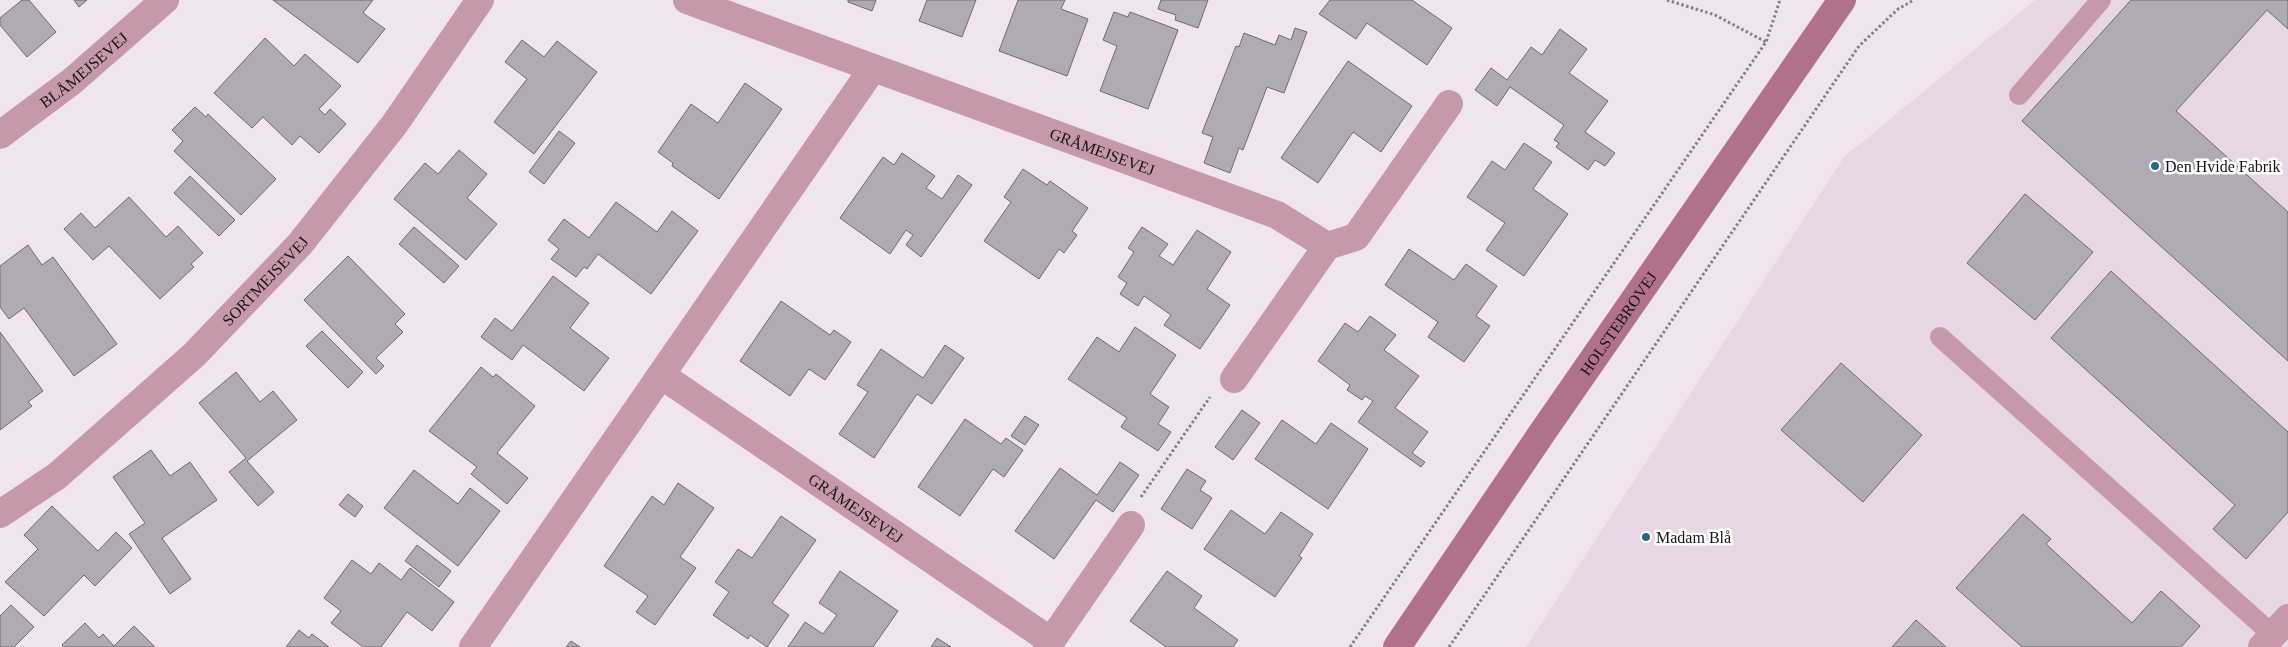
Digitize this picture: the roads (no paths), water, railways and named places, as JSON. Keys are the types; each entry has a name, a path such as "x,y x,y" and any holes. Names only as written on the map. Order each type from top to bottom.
{"street":[{"name":"BLÅMEJSEVEJ","path":"0,135 71,82 165,0"},
{"name":"SORTMEJSEVEJ","path":"0,514 57,476 195,354 300,244 394,125 480,0"},
{"name":"GRÅMEJSEVEJ","path":"687,0 1277,214 1327,246"},
{"name":"HOLSTEBROVEJ","path":"1397,647 1553,417 1842,0"},
{"path":"473,647 873,68"},
{"path":"1234,379 1327,246 1356,237 1449,104"},
{"name":"GRÅMEJSEVEJ","path":"661,375 1049,644 1131,525"}],"lane":[{"path":"2019,94 2101,0"},
{"path":"1940,336 2274,634"}],"place":[{"name":"Den Hvide Fabrik","path":"2155,166"},
{"name":"Madam Blå","path":"1646,537"}]}
